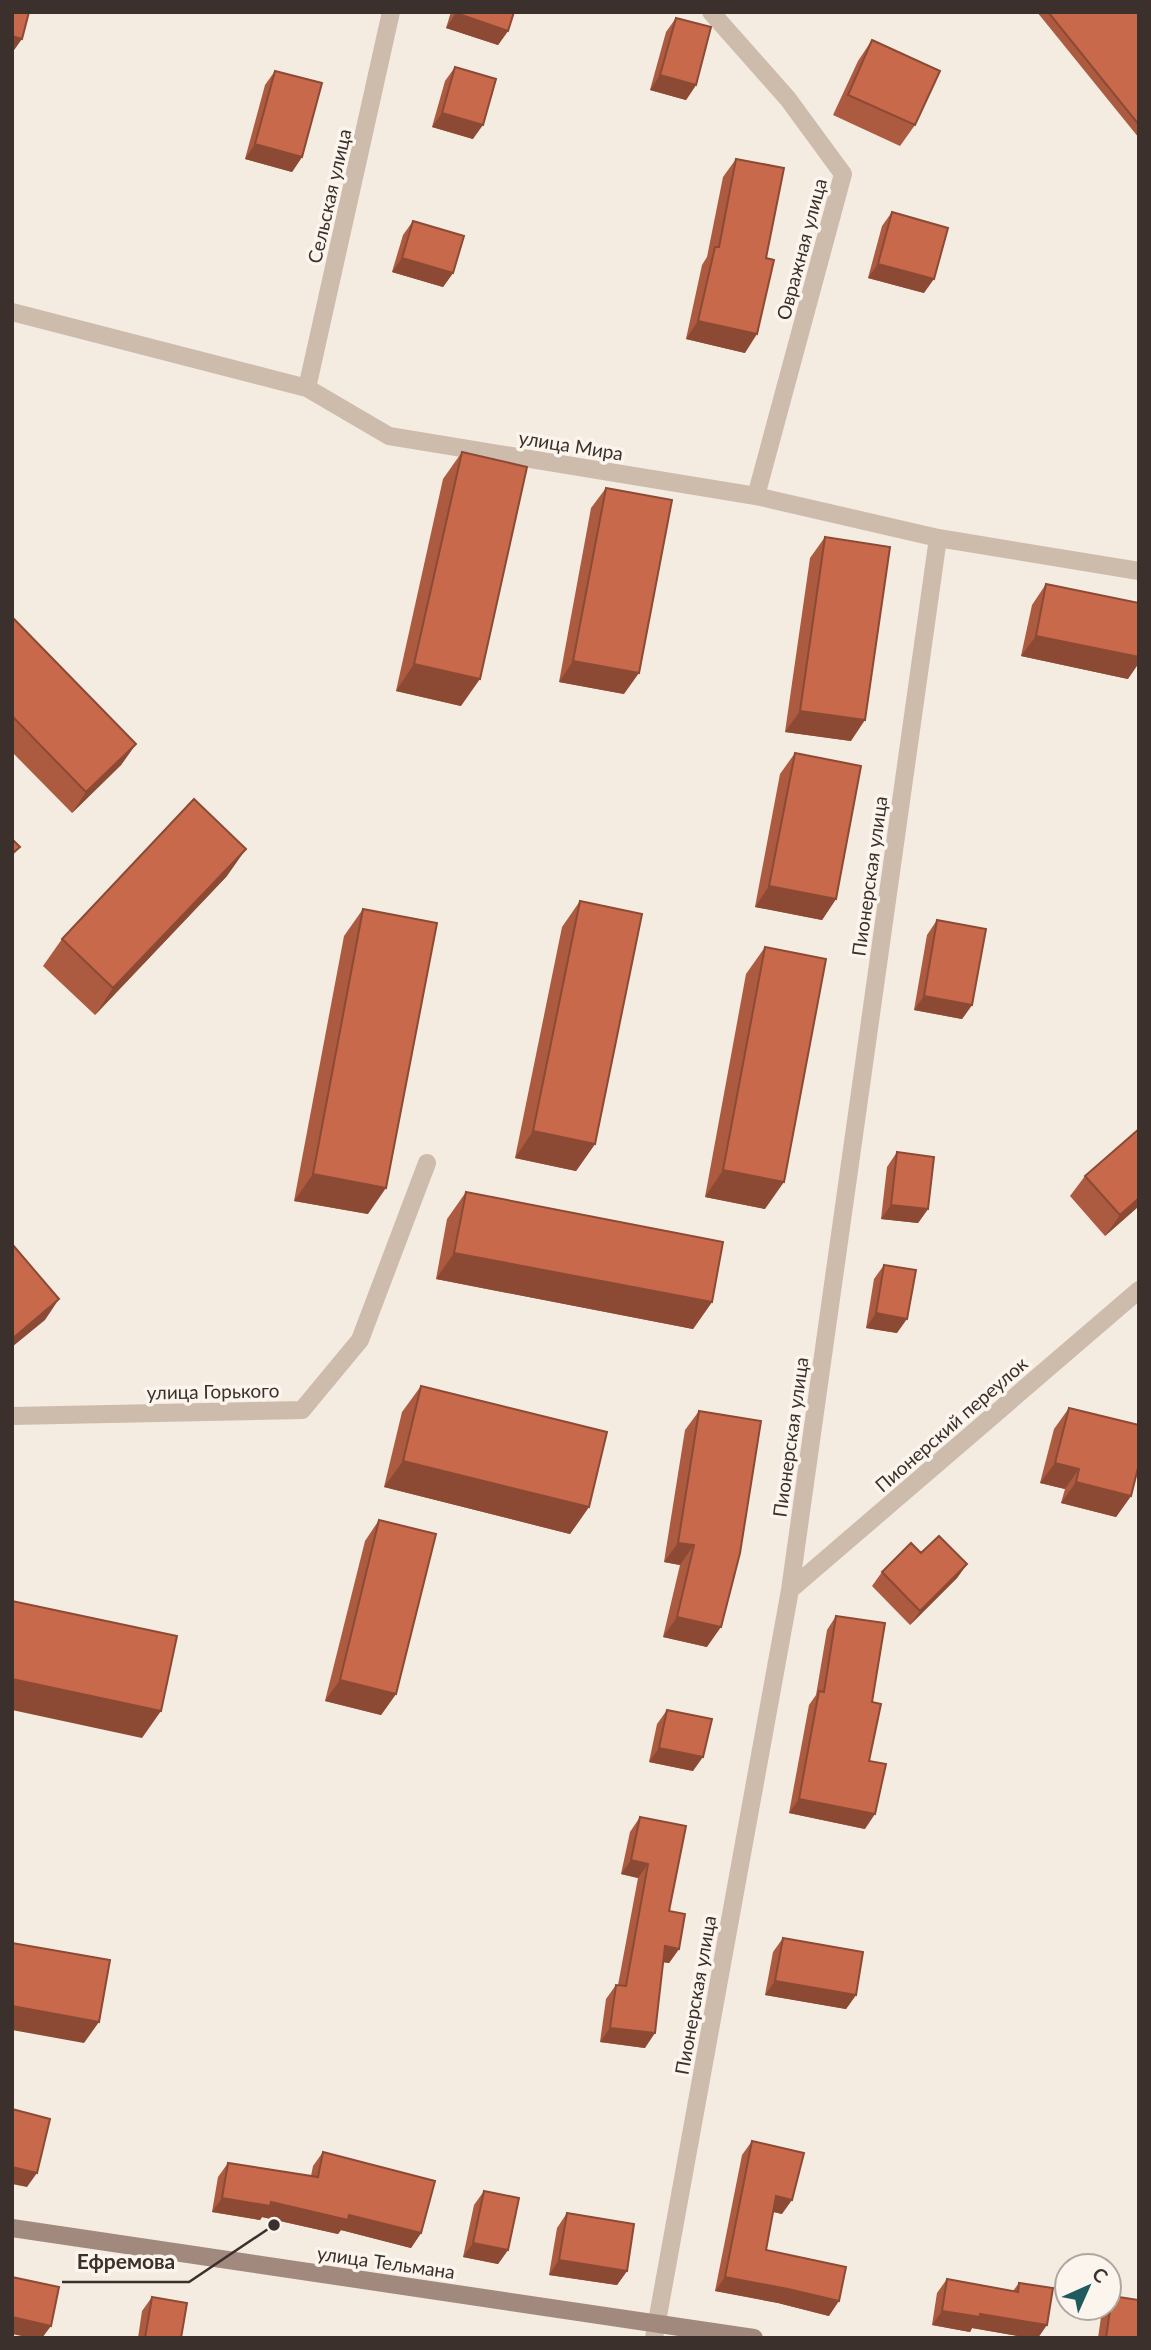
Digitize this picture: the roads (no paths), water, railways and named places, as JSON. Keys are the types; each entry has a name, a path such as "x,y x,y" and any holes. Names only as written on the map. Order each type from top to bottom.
{"street":[{"name":"Сельская улица","path":"307,388 391,12"},
{"name":"Овражная улица","path":"711,12 788,99 843,174 756,496"},
{"name":"улица Мира","path":"12,312 307,388 389,436 756,496 938,538 1139,571"},
{"name":"Пионерская улица","path":"655,2330 790,1590 938,538"},
{"name":"улица Горького","path":"12,1416 302,1410 360,1340 427,1164"},
{"name":"Пионерский переулок","path":"790,1590 1139,1290"},
{"name":"улица Тельмана","path":"12,2228 655,2330 754,2338"}],"place":[{"name":"Ефремова","path":"274,2225"}]}
